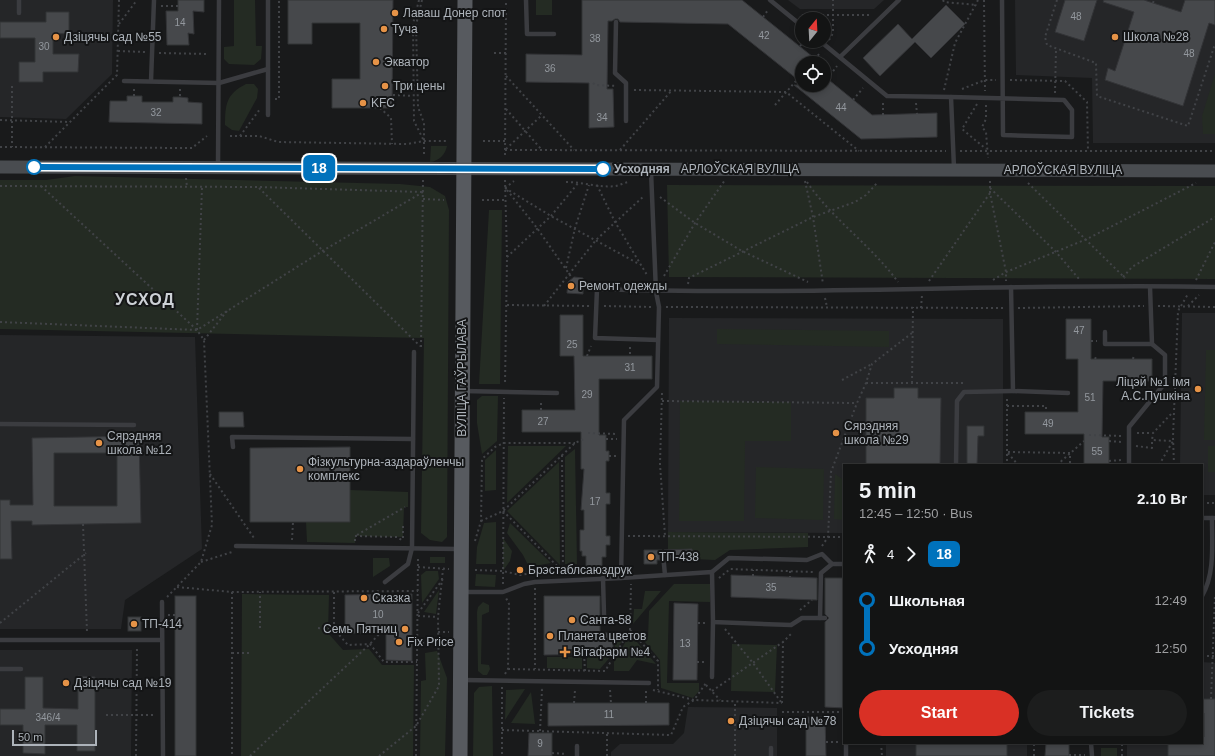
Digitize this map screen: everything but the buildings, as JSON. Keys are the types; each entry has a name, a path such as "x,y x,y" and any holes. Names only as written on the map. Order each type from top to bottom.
{"main road":[{"name":"ВУЛІЦА ГАЎРЫЛАВА","path":"460,756 462,592 468,547 462,391 465,0"}],"street":[{"name":"АРЛОЎСКАЯ ВУЛІЦА","path":"0,167 1215,171"}],"lane":[{"path":"19,0 19,13"},
{"path":"151,81 154,0"},
{"path":"218,167 219,0"},
{"path":"268,0 268,115"},
{"path":"526,0 527,34 554,34"},
{"path":"770,0 795,20"},
{"path":"840,57 899,0"},
{"path":"829,48 887,96 951,97 1003,99 1064,100 1072,110 1072,137 1003,135 1003,99 1002,0"},
{"path":"616,22 615,73 626,83 626,121"},
{"path":"124,81 219,83 268,69"},
{"path":"951,97 954,170"},
{"path":"621,578 624,420 658,387 659,307 656,292 650,169"},
{"path":"658,340 595,338 597,289 686,292 979,287 1215,287"},
{"path":"1009,287 1012,308 1013,391"},
{"path":"1150,287 1152,344"},
{"path":"1105,332 1105,344 1152,344 1165,355 1165,382 1129,427 1129,464"},
{"path":"385,582 408,564 412,548 414,352"},
{"path":"462,391 557,392"},
{"path":"956,464 957,401 964,392 1013,391 1068,393"},
{"path":"0,424 134,425"},
{"path":"233,448 232,437 413,439"},
{"path":"1203,518 1214,518 1212,572 1209,584 1203,594"},
{"path":"236,546 412,548 468,547"},
{"path":"663,554 665,575"},
{"path":"462,592 503,592 524,584 535,582 712,572 729,558 807,560 822,554 832,564"},
{"path":"820,618 821,573 832,564 843,564"},
{"path":"712,572 712,677"},
{"path":"604,578 604,614"},
{"path":"162,602 161,640 163,756"},
{"path":"713,622 791,625 802,618 826,618"},
{"path":"0,640 161,640"},
{"path":"0,669 21,669"},
{"path":"462,680 649,683"},
{"path":"846,744 846,756"},
{"path":"1091,744 1092,756"},
{"path":"577,746 577,756"},
{"path":"771,748 771,756"}],"path":[{"path":"45,147 117,75 119,0"},
{"path":"118,25 137,0"},
{"path":"420,0 413,24 413,96 414,121 424,141"},
{"path":"420,0 416,25 418,107 424,123 424,159"},
{"path":"505,155 506,0"},
{"path":"833,0 833,9"},
{"path":"943,0 944,2 977,5"},
{"path":"942,97 956,43 977,5 978,0"},
{"path":"984,0 985,90 983,98 962,129 987,150"},
{"path":"1057,0 1045,37 1047,45 1096,63 1097,96 1188,126 1215,44"},
{"path":"763,16 768,10"},
{"path":"494,12 506,12"},
{"path":"831,15 883,15"},
{"path":"1055,100 1056,49"},
{"path":"118,51 208,54"},
{"path":"494,53 506,53"},
{"path":"831,74 837,66"},
{"path":"506,76 574,150"},
{"path":"776,105 795,82"},
{"path":"593,83 595,86 619,86"},
{"path":"12,86 12,147"},
{"path":"134,88 134,96"},
{"path":"853,100 863,88"},
{"path":"180,89 180,97"},
{"path":"626,90 786,92 860,152"},
{"path":"620,150 672,90"},
{"path":"985,90 983,98 986,119 982,127 986,132 987,150"},
{"path":"393,95 413,96"},
{"path":"883,102 883,114"},
{"path":"916,103 916,114"},
{"path":"380,108 391,118 392,144"},
{"path":"505,109 542,150"},
{"path":"505,150 542,115"},
{"path":"0,121 70,122"},
{"path":"0,147 192,148 207,136"},
{"path":"230,136 259,136 278,142 407,144 424,141 448,141"},
{"path":"483,141 505,141"},
{"path":"187,148 187,154"},
{"path":"505,150 860,152 987,150 1215,151"},
{"path":"656,292 666,270 695,223 734,169"},
{"path":"186,177 187,187"},
{"path":"827,307 813,217 805,178 816,195 882,261 903,289"},
{"path":"423,180 423,199 444,200"},
{"path":"505,180 505,188 537,228 572,278"},
{"path":"505,188 515,180"},
{"path":"686,292 689,278 830,209 855,202 866,195 880,180"},
{"path":"979,287 1006,272 1085,240 1200,181"},
{"path":"560,182 579,182 589,186 617,186 626,182 633,182"},
{"path":"507,257 551,216 579,182"},
{"path":"1028,182 1123,277 1137,286"},
{"path":"597,185 615,222 656,292"},
{"path":"0,186 258,187 423,192"},
{"path":"41,186 196,330 204,340 212,525 201,562"},
{"path":"566,268 575,228 589,186"},
{"path":"196,330 202,187"},
{"path":"258,187 324,250 420,346"},
{"path":"505,188 551,216 641,265"},
{"path":"1009,287 990,188 1056,252 1081,281"},
{"path":"544,306 596,240 652,190 695,223 742,251 783,269 824,290"},
{"path":"0,322 196,330 324,250 423,192"},
{"path":"922,308 923,289 990,193"},
{"path":"482,200 505,200"},
{"path":"1108,286 1123,277 1132,268 1215,217"},
{"path":"1195,281 1215,242"},
{"path":"1174,464 1173,441 1178,311 1192,287"},
{"path":"507,305 913,308 1215,306"},
{"path":"912,383 913,308"},
{"path":"204,340 229,309"},
{"path":"842,380 872,364 912,333"},
{"path":"1091,341 1097,340"},
{"path":"587,356 591,346"},
{"path":"630,346 630,356"},
{"path":"1095,359 1097,355"},
{"path":"1133,359 1134,355"},
{"path":"828,537 831,472 857,403 866,384 872,364"},
{"path":"866,384 967,383"},
{"path":"541,400 541,410"},
{"path":"665,536 660,464 662,401 857,403"},
{"path":"1007,406 1046,406 1046,412"},
{"path":"1134,443 1140,447 1152,448 1153,433 1174,412"},
{"path":"589,432 618,434 618,445"},
{"path":"1136,433 1153,433"},
{"path":"1088,434 1122,436"},
{"path":"481,521 503,511 575,443 584,439"},
{"path":"606,439 618,440"},
{"path":"1152,440 1173,441"},
{"path":"1058,464 1084,441"},
{"path":"1109,441 1122,442"},
{"path":"1160,464 1173,441"},
{"path":"468,547 481,521 482,459 495,447 504,444 575,443"},
{"path":"618,450 618,463"},
{"path":"1017,464 1008,452 1070,453"},
{"path":"1070,453 1070,464"},
{"path":"562,455 563,572"},
{"path":"609,456 618,456"},
{"path":"1109,461 1122,460"},
{"path":"162,602 201,562 247,546 255,541 209,473"},
{"path":"356,536 413,502"},
{"path":"1203,503 1215,503"},
{"path":"503,511 563,572"},
{"path":"292,522 292,541"},
{"path":"84,524 86,553 87,633"},
{"path":"622,536 843,537"},
{"path":"0,623 86,553"},
{"path":"474,563 473,570 503,571 520,575 535,573"},
{"path":"418,567 451,569"},
{"path":"379,756 416,726 439,686 438,617 443,568"},
{"path":"730,570 813,572"},
{"path":"753,570 753,576"},
{"path":"556,572 570,572"},
{"path":"790,572 790,577"},
{"path":"508,669 605,671 630,630 631,577"},
{"path":"438,617 418,615 443,579"},
{"path":"177,587 232,592 418,591"},
{"path":"232,592 232,756"},
{"path":"260,592 260,628"},
{"path":"334,592 334,629 348,645 370,644"},
{"path":"502,756 501,681 508,669 509,604 503,592"},
{"path":"1211,699 1214,656 1215,595"},
{"path":"536,603 536,669"},
{"path":"718,622 753,663 782,703"},
{"path":"698,623 707,623"},
{"path":"318,628 334,629"},
{"path":"630,630 658,661 658,690 694,700 782,703"},
{"path":"712,691 783,642 794,631"},
{"path":"250,756 380,633"},
{"path":"136,640 136,756"},
{"path":"782,703 783,642"},
{"path":"417,643 439,643"},
{"path":"370,644 384,662 417,662"},
{"path":"232,653 252,653"},
{"path":"584,654 585,670"},
{"path":"1203,656 1214,656"},
{"path":"697,662 707,662"},
{"path":"534,682 542,690 540,731"},
{"path":"706,685 721,701"},
{"path":"574,703 575,690"},
{"path":"610,690 611,703"},
{"path":"646,690 646,703"},
{"path":"502,730 671,735 683,707 694,700"},
{"path":"735,701 735,756"},
{"path":"782,712 843,712"},
{"path":"106,715 162,715"},
{"path":"607,733 607,756"},
{"path":"826,742 839,742"},
{"path":"881,744 882,756"},
{"path":"1034,744 1034,756"},
{"path":"1122,744 1122,756"},
{"path":"552,754 567,754"},
{"path":"1069,755 1086,755"}],"shaded area":[{"name":"Дзіцячы сад №55","path":"0,0 113,0 112,74 66,119 0,117"},
{"path":"234,0 255,0 256,46 262,46 261,59 254,65 229,64 224,59 224,47 234,46"},
{"path":"536,0 552,0 552,15 536,15"},
{"path":"788,0 884,0 874,9 800,9"},
{"name":"Школа №28","path":"1015,0 1215,0 1215,143 1093,143 1092,78 1016,75"},
{"path":"1215,74 1215,134 1203,134 1202,116"},
{"path":"246,84 254,84 258,89 257,98 239,131 232,130 225,125 226,106 234,92"},
{"path":"431,146 447,146 441,157 430,162"},
{"path":"75,176 400,184 430,187 445,196 449,210 447,537 442,542 430,540 421,533 424,338 0,329 0,180 46,180"},
{"path":"667,185 1215,186 1215,279 669,277"},
{"path":"489,210 502,210 500,384 479,384"},
{"name":"Ліцэй №1 імя А.С.Пушкіна","path":"1182,313 1215,313 1215,495 1203,495 1203,464 1180,464"},
{"name":"Сярэдняя школа №29","path":"669,318 1003,319 1003,464 843,464 843,533 668,532"},
{"path":"717,329 889,331 889,347 717,344"},
{"name":"Сярэдняя школа №12","path":"0,335 195,337 202,549 125,600 121,629 0,629"},
{"path":"1206,350 1215,350 1215,440 1204,440"},
{"path":"482,396 498,396 497,441 482,454 477,423 477,400"},
{"path":"680,401 791,402 791,441 745,441 744,521 679,521"},
{"path":"508,446 566,446 507,503"},
{"path":"1208,446 1215,446 1215,472 1208,472"},
{"path":"575,449 577,564 565,564 565,457"},
{"path":"496,450 496,490 485,491 485,460"},
{"path":"559,462 560,565 507,511"},
{"path":"756,467 824,469 823,520 755,518"},
{"path":"835,474 843,479 843,520 834,519"},
{"path":"350,490 408,492 408,507 404,507 403,537 356,536 355,543 307,542 306,522"},
{"path":"496,522 496,564 476,564 477,547 484,523"},
{"path":"510,523 551,563 529,567 523,555 507,533"},
{"path":"668,532 808,533 808,547 730,550 715,560 693,559 692,549 668,549"},
{"path":"503,538 512,551 510,561 503,571"},
{"path":"430,557 445,557 445,563 430,563"},
{"path":"373,558 389,558 390,566 373,577"},
{"path":"426,571 438,571 439,579 422,603 421,575"},
{"path":"476,574 496,575 495,587 475,586"},
{"path":"674,584 710,584 710,602 669,601 667,683 699,683 699,691 693,698 661,688 660,660 640,636 648,637 649,611"},
{"path":"439,590 436,614 424,612"},
{"path":"645,591 661,591 633,624 634,609 642,609"},
{"path":"242,594 329,595 328,633 343,650 369,649 382,665 414,665 413,756 241,756"},
{"path":"483,602 489,605 489,612 482,615 481,664 489,665 490,669 487,675 483,675 478,671 477,612 478,607"},
{"path":"626,634 615,653 614,635"},
{"path":"630,634 656,664 637,660 629,671 614,671 614,662"},
{"path":"732,644 777,645 775,692 731,691"},
{"name":"Дзіцячы сад №19","path":"0,650 132,650 131,756 0,756"},
{"path":"437,651 447,678 445,756 420,756 421,681 426,680 425,653"},
{"path":"611,656 600,669 587,668 587,657"},
{"path":"547,657 582,657 582,669 547,668"},
{"path":"1203,662 1215,663 1215,756 1127,756 1127,744 1203,744"},
{"path":"492,686 493,756 473,756 474,693 479,687"},
{"path":"525,689 505,720 506,690"},
{"path":"531,692 535,724 511,723"},
{"name":"Дзіцячы сад №78","path":"688,707 777,708 777,756 611,756 611,752 620,744 673,744 684,733"},
{"path":"886,744 1027,744 1027,756 886,756"},
{"path":"1101,748 1117,748 1117,756 1101,756"}],"bus line":[{"name":"18","path":"34,167 603,169"}],"place":[{"name":"Лаваш Донер спот","path":"395,13"},
{"name":"Туча","path":"384,29"},
{"name":"Дзіцячы сад №55","path":"56,37"},
{"name":"Школа №28","path":"1115,37"},
{"name":"Экватор","path":"376,62"},
{"name":"Три цены","path":"385,86"},
{"name":"KFC","path":"363,103"},
{"name":"Усходняя","path":"603,169"},
{"name":"Ремонт одежды","path":"571,286"},
{"name":"Ліцэй №1 імя А.С.Пушкіна","path":"1198,389"},
{"name":"Сярэдняя школа №29","path":"836,433"},
{"name":"Сярэдняя школа №12","path":"99,443"},
{"name":"Фізкультурна-аздараўленчы комплекс","path":"300,469"},
{"name":"ТП-438","path":"651,557"},
{"name":"Брэстаблсаюздрук","path":"520,570"},
{"name":"Сказка","path":"364,598"},
{"name":"Санта-58","path":"572,620"},
{"name":"ТП-414","path":"134,624"},
{"name":"Семь Пятниц","path":"405,629"},
{"name":"Планета цветов","path":"550,636"},
{"name":"Fix Price","path":"399,642"},
{"name":"Вітафарм №4","path":"565,652"},
{"name":"Дзіцячы сад №19","path":"66,683"},
{"name":"Дзіцячы сад №78","path":"731,721"}],"district":[{"name":"УСХОД","path":"145,299"}]}
